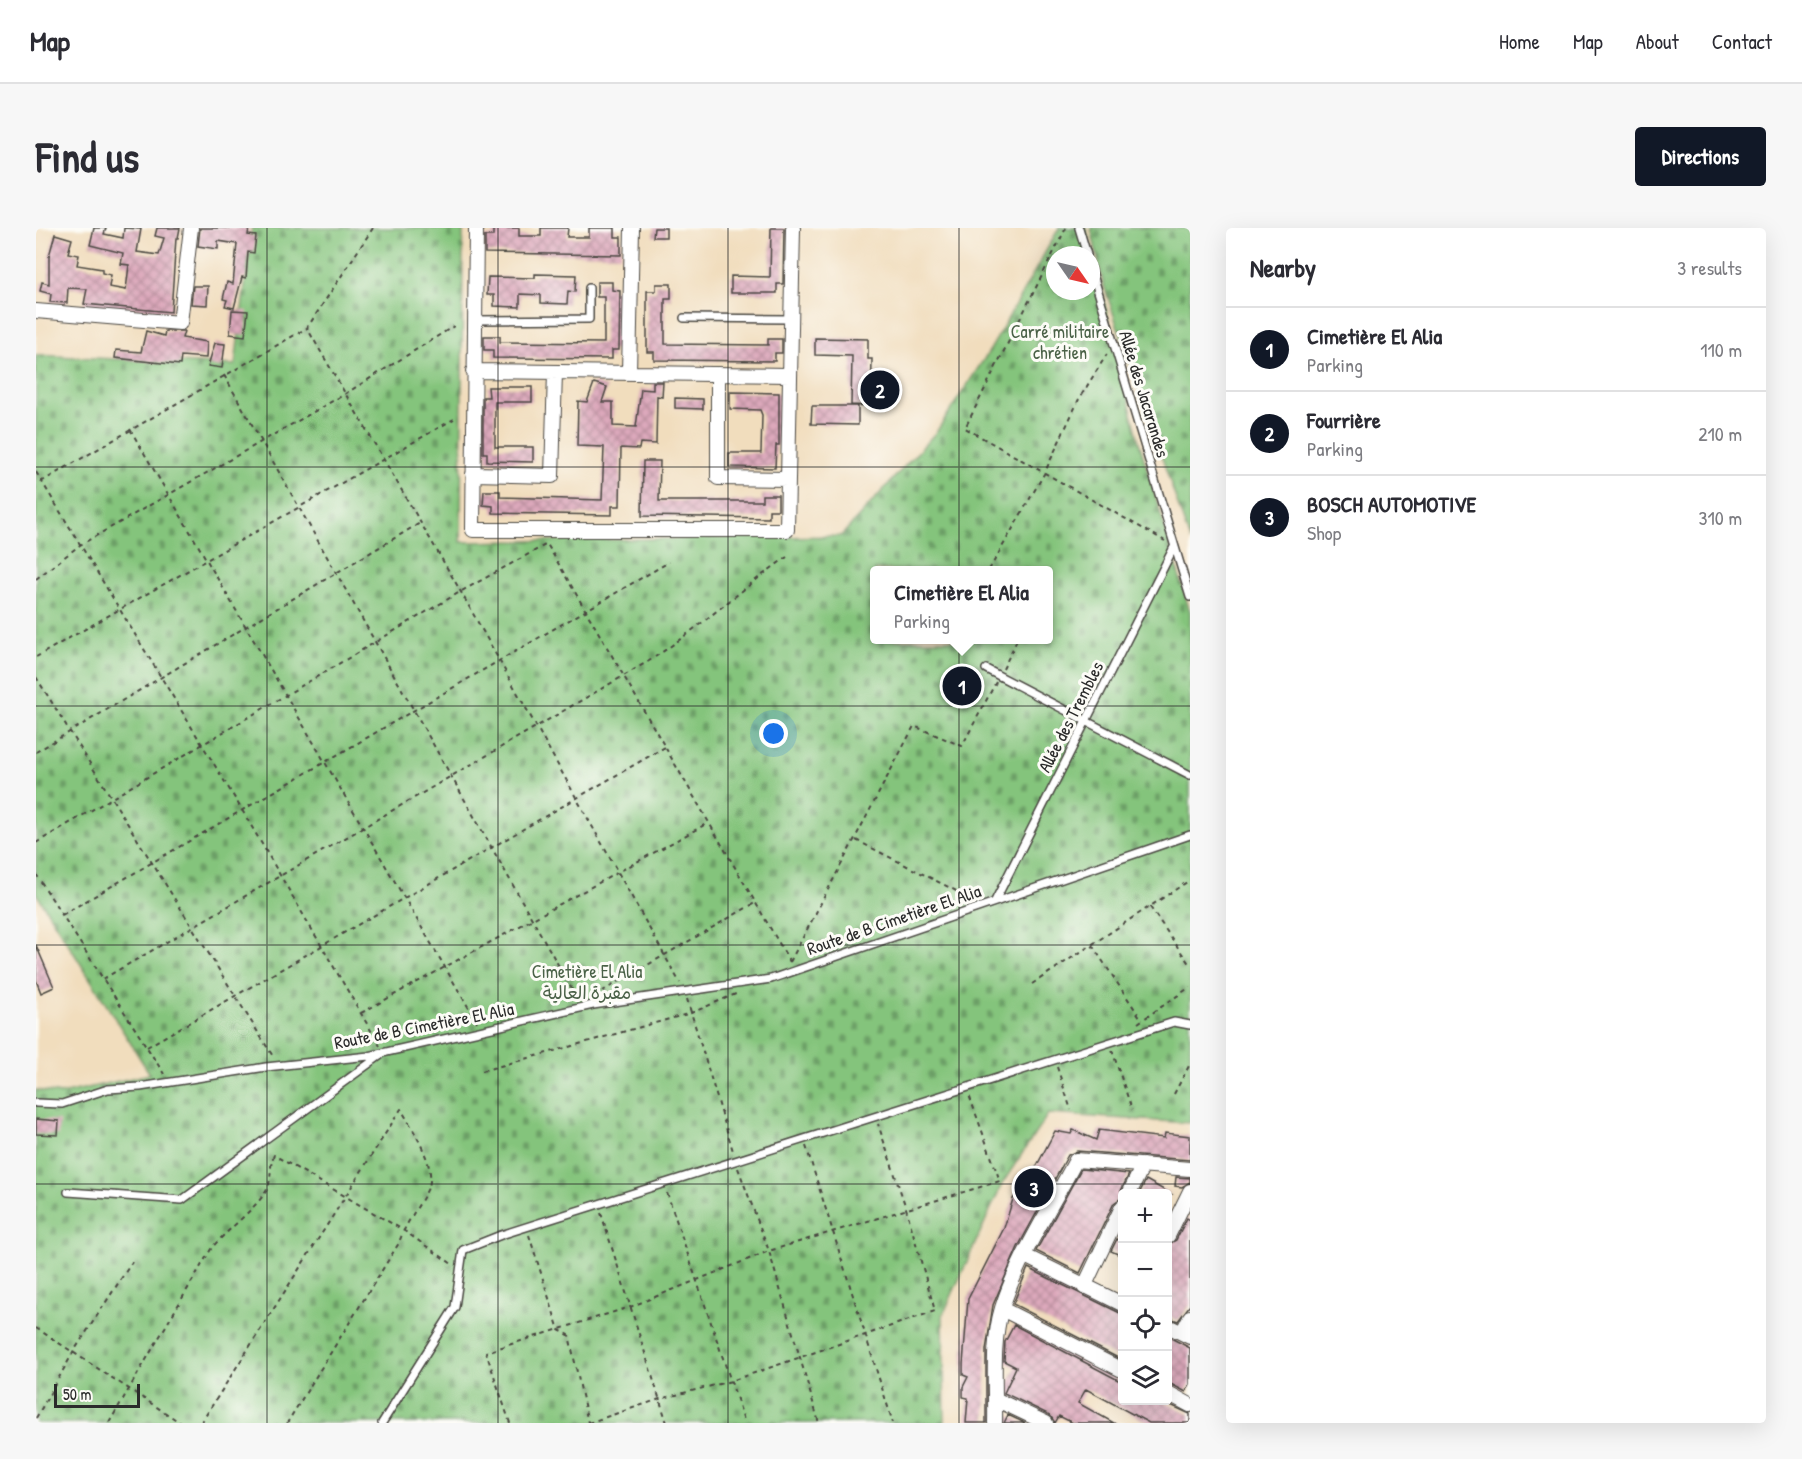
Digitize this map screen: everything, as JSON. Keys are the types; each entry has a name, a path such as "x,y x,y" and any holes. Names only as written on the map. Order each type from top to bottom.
{"street":[{"path":"36,310 180,323 191,228"},
{"path":"476,228 473,530 787,530 793,228"},
{"path":"629,373 632,228"},
{"path":"473,371 789,375"},
{"path":"473,474 552,476 555,372"},
{"path":"718,374 718,478 787,479"},
{"path":"995,1423 996,1355 1002,1309 1025,1256 1076,1160 1190,1169"},
{"path":"1131,1189 1143,1165"},
{"path":"1172,1226 1190,1191"},
{"path":"1084,1287 1118,1215"},
{"path":"1025,1256 1118,1302"},
{"path":"1002,1309 1118,1368"},
{"path":"1172,1328 1186,1335 1190,1317"},
{"path":"1172,1396 1190,1405"},
{"path":"996,1399 1046,1423"}],"lane":[{"path":"1079,228 1084,246"},
{"path":"474,320 589,319 589,288"},
{"name":"Allée des Jacarandes","path":"1100,297 1190,597"},
{"path":"684,318 791,319"},
{"name":"Allée des Trembles","path":"994,901 1174,546"},
{"path":"986,669 1190,775"},
{"name":"Route de B Cimetière El Alia","path":"36,1102 62,1104 108,1089 170,1083 384,1053 581,1006 771,979 1190,835"},
{"path":"382,1423 455,1307 463,1250 598,1204 1174,1022 1190,1025"},
{"path":"68,1192 182,1200 384,1053"}],"path":[{"path":"41,482 307,328 373,228"},
{"path":"1066,228 965,428 1174,546"},
{"path":"36,579 80,545 345,394 454,326"},
{"path":"307,328 499,660 685,992 736,1162 769,1251 819,1423"},
{"path":"991,566 1044,474 1079,399 1114,343"},
{"path":"224,375 581,1006 755,903"},
{"path":"36,657 454,419"},
{"path":"130,429 482,1031"},
{"path":"36,472 242,810 384,1053"},
{"path":"36,752 420,523"},
{"path":"36,843 460,592 547,544 790,962"},
{"path":"103,979 623,676 693,632 748,584 786,557"},
{"path":"62,915 669,562"},
{"path":"784,975 914,726 962,746 1015,644"},
{"path":"36,677 110,799 279,1066"},
{"path":"147,1047 664,747"},
{"path":"361,1013 709,822"},
{"path":"855,840 984,905"},
{"path":"36,874 170,1083"},
{"path":"1032,984 1190,880"},
{"path":"1150,907 1190,965"},
{"path":"1092,945 1142,1020"},
{"path":"1134,1026 1190,987"},
{"path":"482,1071 692,1013 743,992"},
{"path":"1110,1043 1132,1110"},
{"path":"1055,1060 1071,1110"},
{"path":"1174,1094 1190,1064"},
{"path":"510,1423 486,1352 630,1306 769,1251 835,1233 1000,1181 967,1089"},
{"path":"201,1423 347,1198 401,1110 428,1162 430,1185 403,1230 399,1243 287,1423"},
{"path":"527,1227 559,1330 570,1335 588,1423 660,1399 731,1381 798,1356 866,1337 935,1311 906,1209 876,1118"},
{"path":"804,1140 893,1423"},
{"path":"109,1423 211,1249 226,1230 258,1201 268,1187 270,1163 274,1155 403,1230 460,1269"},
{"path":"664,1184 745,1423"},
{"path":"598,1204 667,1423"},
{"path":"36,1418 74,1352 132,1262"},
{"path":"36,1328 181,1423"}],"green space":[{"name":"Cimetière El Alia مقبرة العالية","path":"252,228 463,228 461,542 841,536 937,431 990,350 1046,251 1046,300 1100,300 1100,285 1139,442 1190,612 1190,1123 1048,1114 1002,1184 943,1315 945,1423 36,1423 36,1090 61,1094 150,1074 36,893 36,355 235,365"},
{"name":"Cimetière El Alia مقبرة العالية","path":"1059,228 1086,228 1090,246 1049,246"},
{"path":"1091,228 1190,228 1190,541 1103,283 1100,269 1100,246 1095,246"}],"building":[{"path":"94,228 106,228 104,234 123,238 124,228 141,229 137,252 159,255 164,238 155,236 157,228 180,228 178,238 176,238 171,312 84,304 87,289 68,288 67,303 50,302 51,294 40,291 42,282 49,284 49,256 55,234 72,239 68,253 79,255 77,265 102,269 102,273 111,275 109,287 126,290 129,265 121,264 123,253 90,245"},
{"path":"200,228 249,228 248,235 256,236 254,253 248,252 246,278 242,277 234,308 225,306 227,300 223,299 227,282 233,284 237,244 218,241 218,249 198,246"},
{"path":"493,228 519,228 519,236 541,236 541,228 568,228 567,237 589,237 589,228 615,228 615,237 621,237 621,255 485,253 485,236 493,236"},
{"path":"654,228 666,228 666,237 653,237"},
{"path":"771,228 784,228 783,284 777,284 777,293 731,293 731,276 770,277"},
{"path":"535,274 576,275 575,292 568,291 567,304 541,303 541,295 520,294 520,307 494,306 494,295 487,295 488,277 535,278"},
{"path":"597,282 612,282 612,290 620,291 619,350 612,350 612,359 493,358 493,350 484,350 484,336 500,336 500,342 604,343 604,297 597,297"},
{"path":"656,284 671,284 671,299 665,299 665,344 768,345 768,339 782,339 782,353 775,353 775,361 654,360 654,352 647,352 647,291 656,291"},
{"path":"193,286 208,286 207,305 191,304"},
{"path":"232,310 248,311 245,336 230,334"},
{"path":"146,331 164,336 165,331 184,331 182,338 207,342 206,358 181,356 180,365 115,358 116,350 141,352"},
{"path":"815,338 868,339 868,359 872,359 871,406 851,405 852,356 815,355"},
{"path":"215,343 225,344 222,368 208,366"},
{"path":"653,382 663,382 662,397 657,396 656,444 640,443 639,449 621,448 620,506 612,506 612,515 493,513 493,506 483,505 484,491 500,491 500,497 602,500 604,447 577,446 578,401 587,402 594,383 607,387 602,402 613,402 613,426 636,427 641,389 653,390"},
{"path":"488,387 532,387 532,402 495,402 495,447 533,447 533,462 487,461 487,453 483,453 483,397 489,397"},
{"path":"730,392 779,393 779,445 776,445 775,468 729,467 729,453 761,453 762,415 760,410 730,409"},
{"path":"675,398 703,399 703,409 675,408"},
{"path":"812,406 858,406 858,425 811,424"},
{"path":"643,461 660,461 659,501 762,501 762,495 778,495 778,510 769,510 769,518 642,516"},
{"path":"36,945 54,987 41,993 36,980"},
{"path":"36,1119 59,1121 58,1135 36,1134"},
{"path":"1073,1130 1096,1140 1099,1130 1164,1138 1165,1133 1190,1136 1190,1160 1077,1151 1068,1155 1018,1247 993,1305 986,1350 986,1423 966,1423 968,1398 963,1397 963,1387 968,1377 963,1375 963,1364 968,1299 1004,1228 1013,1199 1031,1169 1034,1171 1055,1131 1071,1134"},
{"path":"1081,1169 1129,1174 1122,1189 1118,1189 1118,1200 1114,1203 1080,1273 1036,1251"},
{"path":"1176,1177 1190,1178 1190,1182 1182,1187 1175,1186"},
{"path":"1146,1180 1162,1189 1142,1189"},
{"path":"1187,1218 1190,1220 1190,1305 1178,1321 1172,1319 1172,1242 1176,1240"},
{"path":"1117,1239 1118,1254 1111,1251"},
{"path":"1028,1268 1118,1312 1118,1358 1013,1304"},
{"path":"1014,1325 1118,1380 1118,1405 1171,1405 1190,1414 1190,1423 1149,1423 1086,1389 1078,1403 1114,1423 1073,1423 1059,1416 1055,1423 1050,1415 1004,1393 1016,1367 1004,1361 1005,1342"},
{"path":"1172,1339 1190,1348 1190,1384 1186,1392 1172,1385"},
{"path":"1008,1415 1025,1423 1004,1423"}],"place":[{"name":"Fourrière","path":"880,390"},
{"name":"Cimetière El Alia","path":"962,686"},
{"name":"BOSCH AUTOMOTIVE","path":"1034,1188"}],"park label":[{"name":"Carré militaire chrétien","path":"1060,342"}]}
